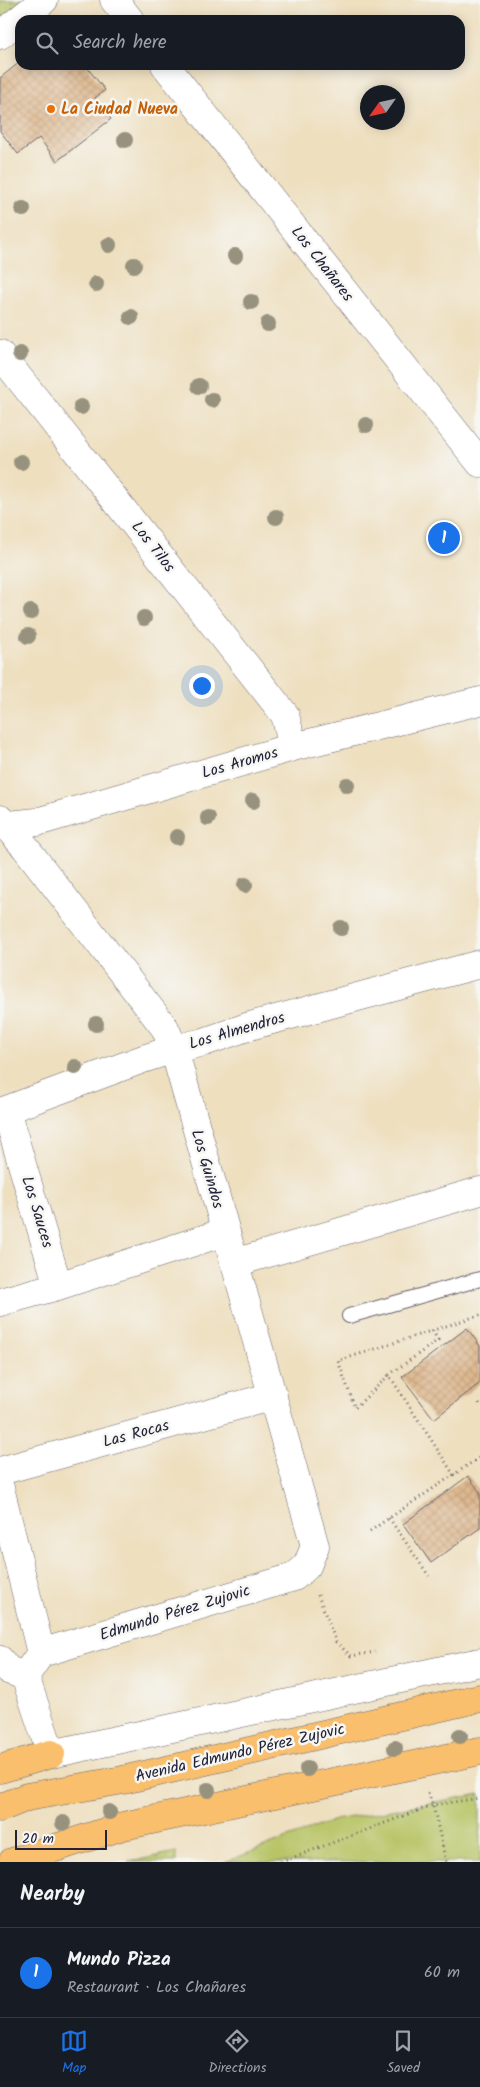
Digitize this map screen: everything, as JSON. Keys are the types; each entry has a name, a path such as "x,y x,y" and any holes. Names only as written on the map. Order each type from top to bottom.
{"highway":[{"name":"Avenida Edmundo Pérez Zujovic","path":"0,1808 27,1798 123,1780 480,1698"},
{"path":"12,1862 123,1826 480,1751"},
{"path":"0,1769 50,1754"}],"street":[{"path":"26,15 44,0"},
{"path":"114,0 126,15"},
{"path":"0,36 15,24"},
{"name":"Los Chañares","path":"169,70 479,460"},
{"name":"Los Tilos","path":"0,354 285,715 294,747"},
{"name":"Los Aromos","path":"2,823 37,822 294,747 480,701"},
{"name":"Los Guindos","path":"2,823 25,847 165,1028 174,1049 315,1546 307,1566"},
{"name":"Los Almendros","path":"3,1112 174,1049 204,1042 250,1026 480,964"},
{"name":"Los Sauces","path":"3,1112 58,1286"},
{"path":"234,1263 480,1191"},
{"path":"0,1302 58,1286 225,1232"},
{"name":"Las Rocas","path":"0,1471 273,1396"},
{"path":"0,1488 41,1653 25,1676"},
{"name":"Edmundo Pérez Zujovic","path":"41,1653 294,1577 307,1566"},
{"path":"0,1660 8,1670 25,1676"},
{"path":"25,1676 50,1754 480,1662"}],"lane":[{"path":"348,1316 480,1279"}],"path":[{"path":"432,1330 438,1340 389,1375 355,1408 338,1361 432,1330 480,1315"},
{"path":"389,1375 454,1475"},
{"path":"370,1531 480,1457"},
{"path":"390,1518 429,1576"},
{"path":"307,1566 336,1642 351,1656 377,1651"},
{"path":"426,1789 433,1805 446,1862"},
{"path":"281,1862 433,1805 480,1798"}],"green space":[{"path":"0,0 29,0 0,23"},
{"path":"480,1794 480,1862 225,1862 335,1820"},
{"path":"176,1852 176,1862 129,1862"}],"building":[{"name":"La Ciudad Nueva","path":"15,66 15,70 89,70 105,90 95,98 111,119 57,161 39,138 18,154 0,131 0,78"},
{"path":"467,1328 480,1346 480,1383 434,1419 402,1377"},
{"path":"468,1476 480,1492 480,1528 431,1563 403,1524"}],"place":[{"name":"La Ciudad Nueva","path":"51,109"},
{"name":"Mundo Pizza","path":"444,538"}]}
